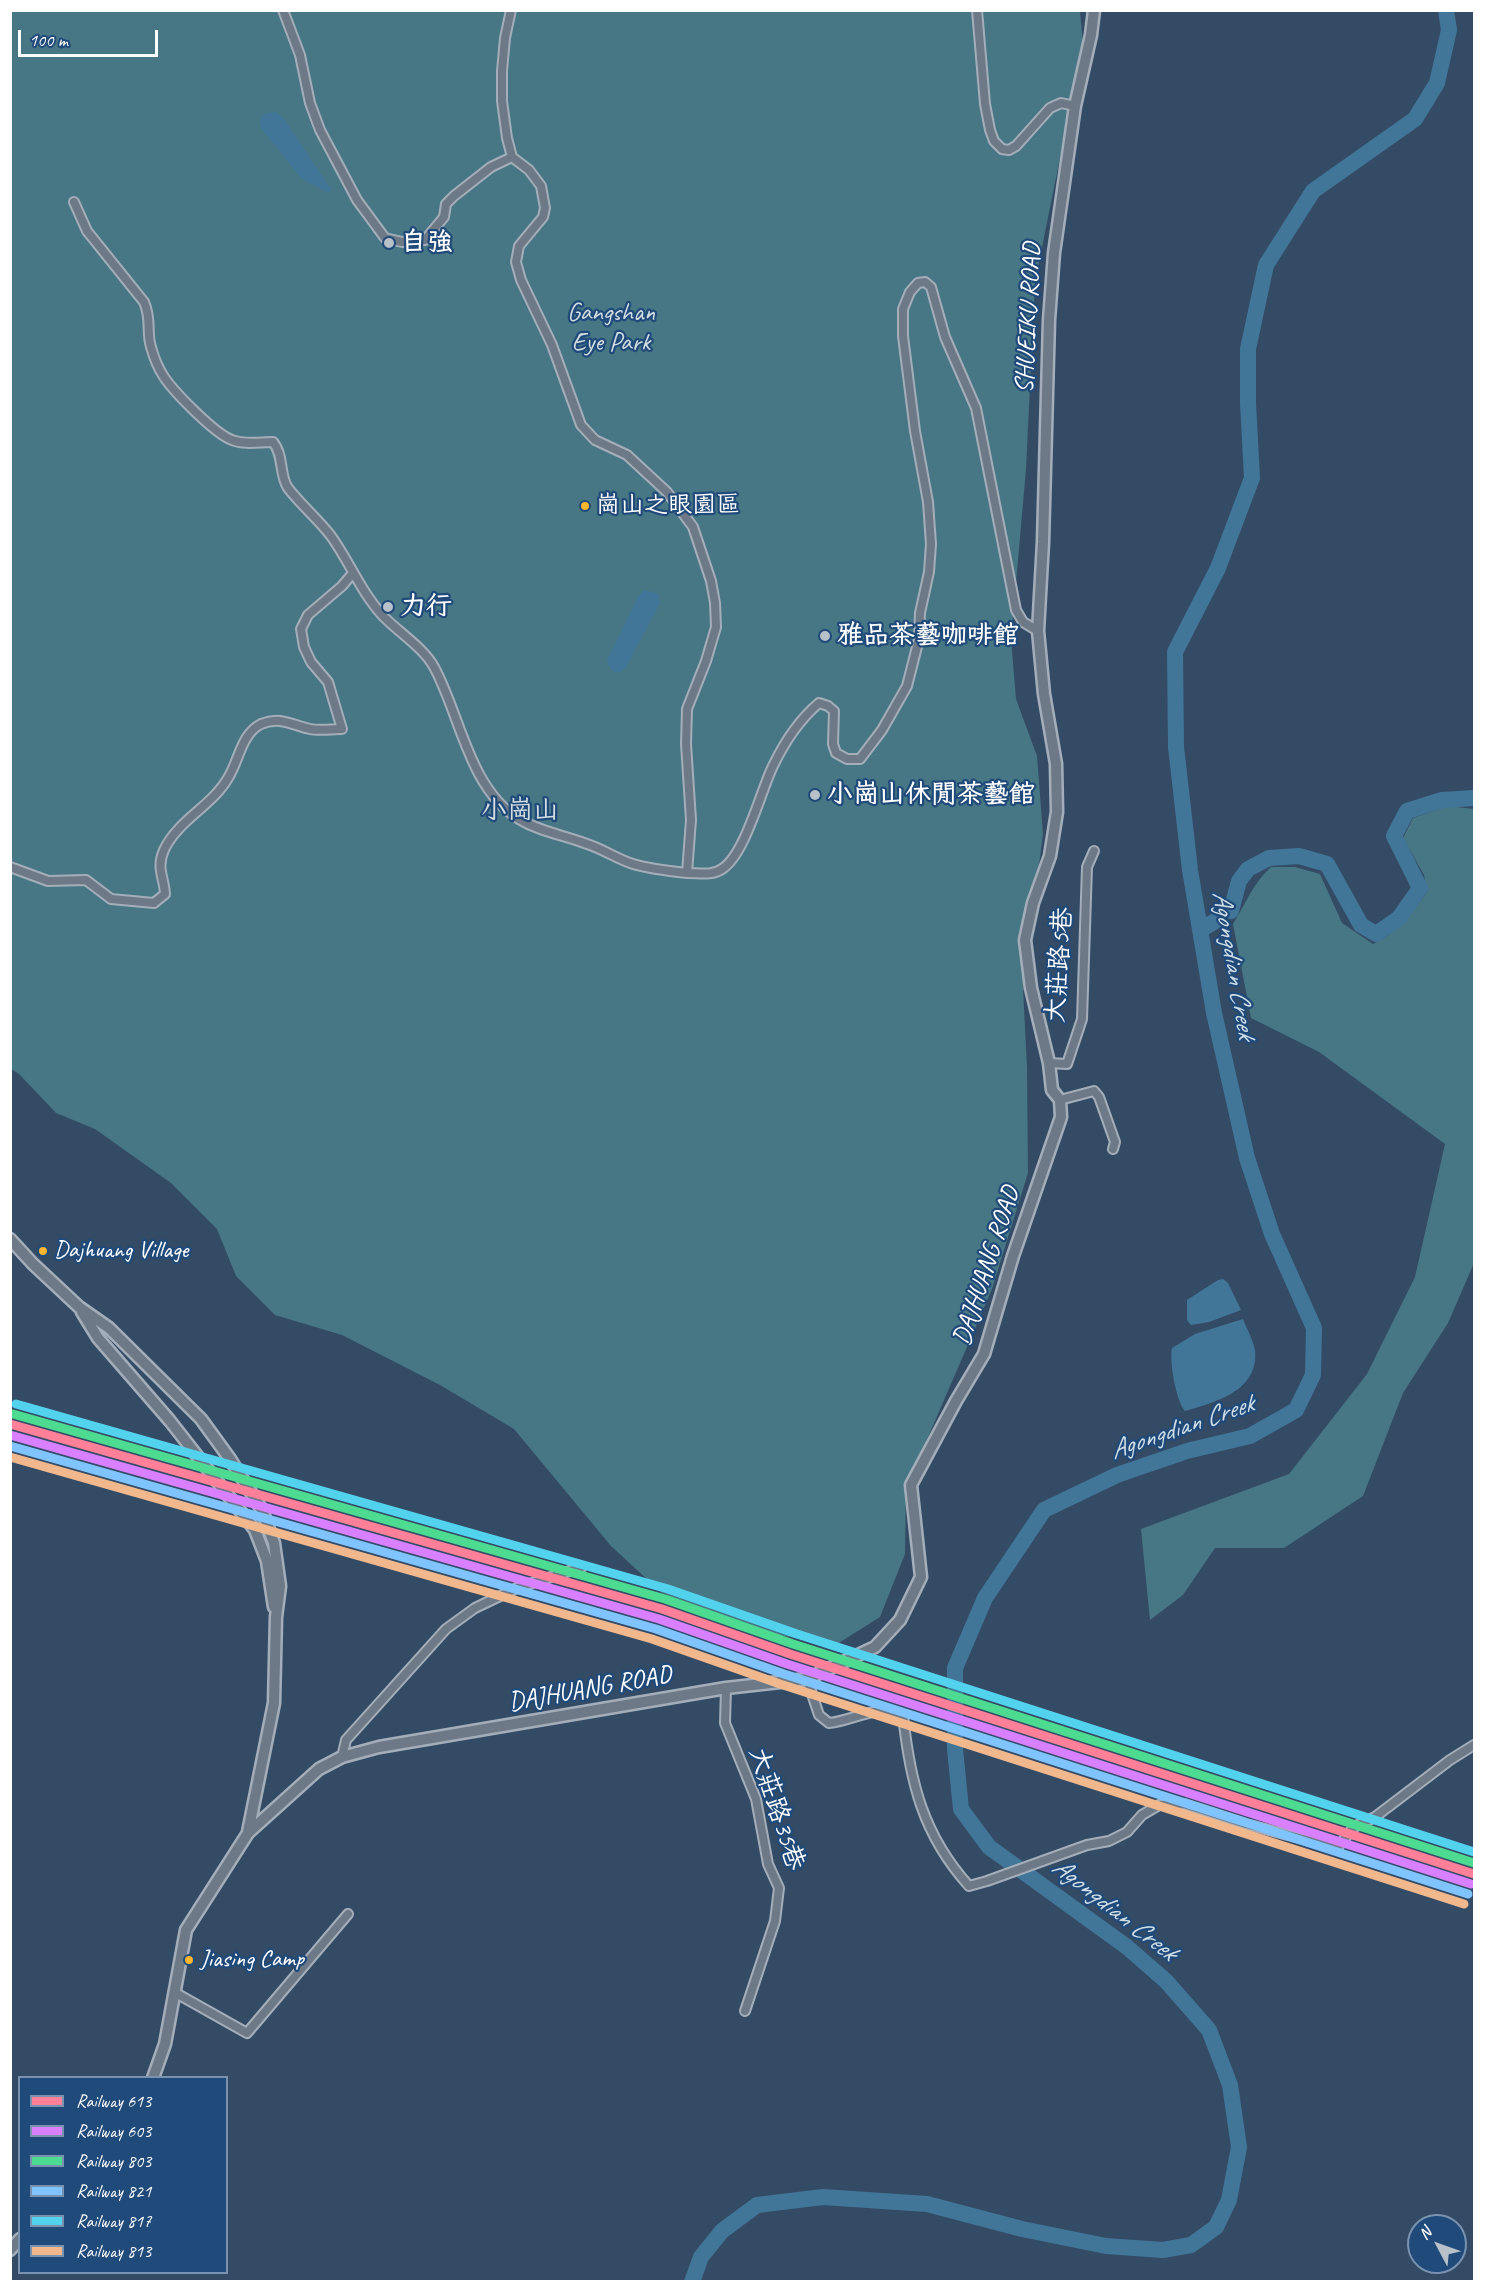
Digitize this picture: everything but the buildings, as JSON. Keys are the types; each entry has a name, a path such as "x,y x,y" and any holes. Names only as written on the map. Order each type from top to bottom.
{"street":[{"path":"283,10 300,55 310,103 320,130 357,200 385,238 408,243 425,240 444,218 446,204 454,196 491,167 512,157"},
{"path":"511,10 505,38 502,86 507,138 512,157 529,170 541,186 545,208 543,218 519,246 516,262 521,280 558,358 580,425 595,440 627,455 667,492 693,527 711,581 716,627 706,661 687,709 686,744 691,820 687,873"},
{"path":"977,10 990,130 994,141 1002,149 1009,150 1016,146 1050,108 1061,103 1075,106"},
{"name":"SHUEIKU ROAD","path":"1038,631 1043,542 1048,320 1054,253 1075,106 1094,10"},
{"path":"74,202 87,231 144,302 149,314 150,347 156,363 171,387 218,432 231,440 273,442 279,449 286,486 330,535 382,615 433,664 447,693 464,745 482,779 504,808 518,819 538,829 587,844 631,863 666,871 708,874 723,868 734,856 751,821 772,767 784,746 819,703 834,711 833,744 836,753 847,759 860,759 882,730 907,686 919,639 920,613 929,572 931,544 928,502 915,431 903,336 903,309 910,292 918,283 925,282 931,287 945,337 976,408 1016,610 1023,622 1038,631"},
{"path":"10,867 48,881 60,882 76,878 86,880 111,899 154,903 161,899 165,894 165,887 159,870 164,849 183,825 218,793 229,777 250,733 260,725 278,720 293,722 311,729 342,729 327,682 311,662 304,647 301,629 308,615 342,586 353,573"},
{"name":"DAJHUANG ROAD","path":"154,2076 165,2044 186,1930 248,1833 319,1769 342,1757 379,1747 726,1688 807,1679 875,1647 900,1620 921,1576 911,1485 984,1354 1013,1256 1061,1117 1060,1100 1052,1090 1049,1063 1031,988 1025,940 1033,903 1050,856 1057,812 1056,764 1044,694 1038,631"},
{"name":"大莊路5巷","path":"1049,1063 1067,1064 1082,1019 1086,867 1094,851"},
{"path":"1060,1100 1094,1091 1099,1097 1115,1142 1113,1149"},
{"path":"10,1239 79,1307 109,1328 201,1419 262,1510 274,1543 280,1586 276,1617 274,1703 248,1833"},
{"path":"79,1307 98,1338 170,1421 255,1530 267,1561 276,1617"},
{"path":"342,1757 346,1740 446,1629 475,1608 518,1588 582,1567"},
{"path":"807,1679 819,1715 829,1723 871,1711 893,1711 903,1715 906,1754 917,1797 934,1837 954,1870 969,1886 1086,1845 1109,1841 1127,1832 1142,1815 1159,1805 1184,1804 1246,1824 1337,1848 1354,1827 1375,1817 1450,1760 1474,1745"},
{"name":"大莊路35巷","path":"726,1688 725,1723 756,1799 768,1864 779,1888 776,1921 745,2011"},
{"path":"174,1992 247,2033 348,1914"}],"green space":[{"name":"小崗山","path":"11,11 1080,11 1083,44 1035,282 1026,469 1011,639 1016,699 1037,756 1043,834 1023,988 1027,1067 1028,1173 992,1289 906,1488 905,1554 880,1617 834,1646 770,1633 662,1593 611,1546 514,1429 440,1385 342,1335 275,1315 236,1276 217,1229 171,1183 95,1129 56,1113 19,1074 11,1069"},
{"path":"1448,806 1474,809 1474,1263 1448,1323 1403,1393 1363,1496 1284,1548 1215,1548 1183,1595 1150,1620 1141,1529 1289,1474 1367,1374 1415,1277 1445,1144 1319,1052 1251,1018 1233,924 1254,887 1271,867 1295,867 1320,874 1342,923 1373,944 1403,922 1427,892 1424,875 1403,838 1413,818"}],"shaded area":[{"path":"276,112 283,118 331,189 329,193 302,179 261,128 260,119 264,114"},
{"path":"644,590 658,594 660,603 626,667 621,672 614,672 607,660 638,597"},
{"path":"1223,1279 1228,1283 1241,1310 1209,1322 1191,1325 1187,1320 1187,1300"},
{"path":"1243,1319 1255,1350 1250,1376 1243,1385 1222,1399 1185,1411 1174,1381 1172,1348 1195,1334"}],"waterway":[{"name":"Agongdian Creek","path":"692,2282 701,2257 722,2231 757,2205 823,2197 927,2204 1022,2229 1106,2246 1163,2250 1191,2245 1216,2227 1229,2200 1239,2147 1230,2085 1209,2030 1166,1981 1127,1947 989,1847 961,1809 955,1749 955,1668 985,1598 1044,1510 1117,1475 1187,1451 1250,1436 1296,1410 1313,1375 1314,1328 1272,1234 1247,1158 1214,1013 1190,870 1176,747 1175,652 1218,568 1252,478 1248,349 1266,265 1313,191 1415,119 1437,83 1449,30 1446,10"},
{"path":"1231,911 1239,881 1248,869 1269,858 1299,856 1327,864 1361,925 1376,934 1399,918 1420,888 1394,836 1407,811 1442,800 1474,798"},
{"path":"1200,930 1217,920"}],"rail line":[{"name":"817","path":"16,1404 668,1589 797,1634 1474,1852"},
{"name":"803","path":"13,1414 665,1599 793,1644 1474,1863"},
{"name":"613","path":"10,1424 662,1609 790,1654 1474,1874"},
{"name":"603","path":"10,1435 659,1619 787,1664 1471,1884"},
{"name":"821","path":"10,1446 656,1629 784,1674 1468,1894"},
{"name":"813","path":"10,1457 652,1639 780,1684 1464,1904"}],"place":[{"name":"自強","path":"389,243"},
{"name":"崗山之眼園區","path":"585,506"},
{"name":"力行","path":"388,607"},
{"name":"雅品茶藝咖啡館","path":"825,636"},
{"name":"小崗山休閒茶藝館","path":"815,795"},
{"name":"Dajhuang Village","path":"43,1251"},
{"name":"Jiasing Camp","path":"189,1960"}],"park label":[{"name":"Gangshan Eye Park","path":"611,328"}]}
